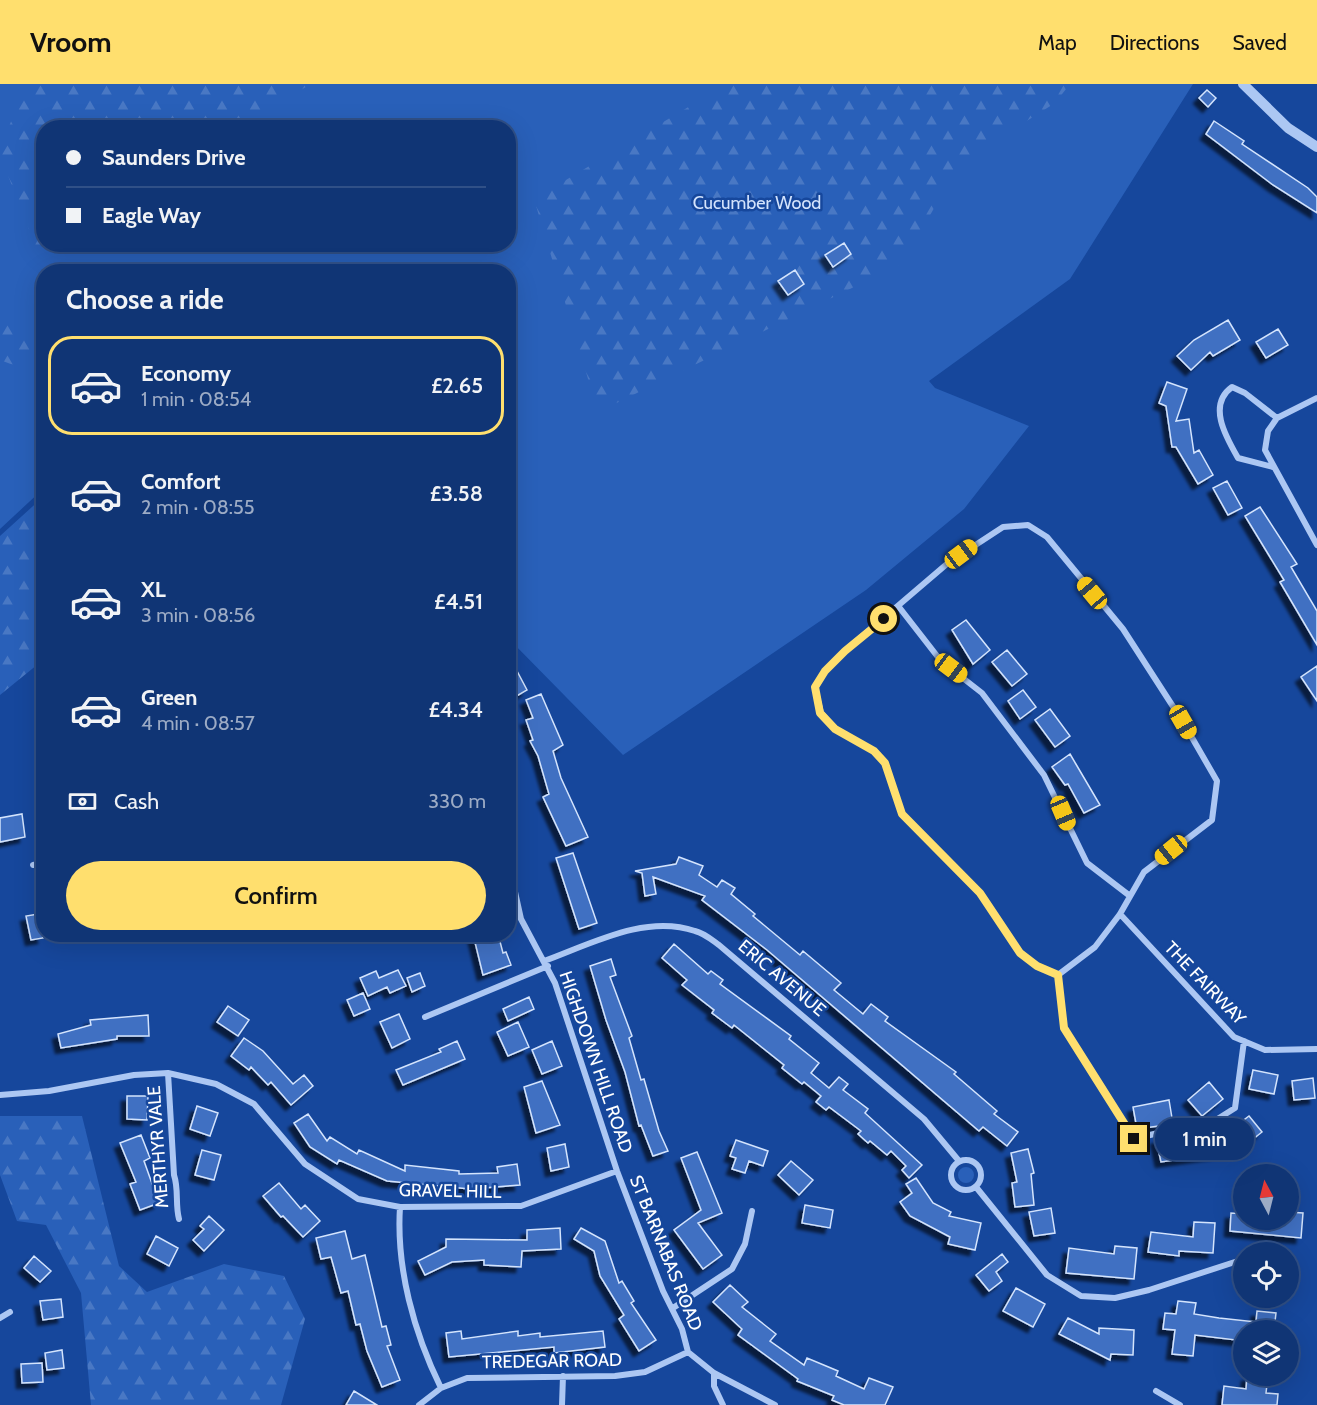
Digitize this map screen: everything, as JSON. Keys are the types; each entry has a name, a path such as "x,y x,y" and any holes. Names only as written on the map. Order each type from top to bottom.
{"street":[{"path":"1243,84 1288,128 1317,147"},
{"path":"1273,467 1238,458 1224,432 1219,408 1223,394 1232,387 1245,393 1277,418"},
{"path":"1317,398 1277,418 1268,431 1265,450 1317,545"},
{"path":"1028,525 1047,537 1123,629 1183,722 1217,781 1212,820 1144,872 1120,914 1095,947 1058,975 1037,966 1020,953 980,893 902,814 885,763 874,751 835,729 820,713 815,687 825,671 845,651 973,545 1003,527 1028,525"},
{"path":"899,607 941,661 982,693 1044,775 1087,862 1130,896"},
{"name":"HIGHDOWN HILL ROAD","path":"516,902 521,919 546,964 617,1171"},
{"name":"THE FAIRWAY","path":"1120,914 1234,1037 1265,1050 1317,1049"},
{"name":"ERIC AVENUE","path":"425,1017 546,964 637,928 665,925 697,931 719,945 924,1119 959,1161"},
{"path":"1058,975 1064,1028 1134,1139 1170,1130 1208,1125 1235,1108 1244,1041"},
{"name":"GRAVEL HILL","path":"0,1095 49,1091 134,1075 168,1073 216,1084 254,1104 305,1164 358,1199 400,1207 521,1206 617,1171"},
{"name":"MERTHYR VALE","path":"168,1073 174,1175 178,1187 176,1205 179,1219"},
{"path":"969,1159 978,1164 982,1174 975,1187 961,1189 953,1183 952,1168 959,1161 969,1159"},
{"name":"ST BARNABAS ROAD","path":"617,1171 663,1291 673,1308 688,1352 714,1373 775,1405"},
{"path":"975,1187 1047,1275 1081,1296 1115,1298 1149,1290 1233,1263"},
{"path":"400,1207 398,1241 422,1348 441,1388"},
{"path":"673,1308 732,1269 745,1244 752,1210"},
{"path":"0,1318 10,1312"},
{"name":"TREDEGAR ROAD","path":"419,1405 441,1388 467,1378 615,1376 645,1372 688,1352"},
{"path":"714,1373 714,1386 723,1405"},
{"path":"562,1405 563,1376"},
{"path":"1156,1391 1180,1405"}],"green space":[{"path":"0,84 1193,84 1070,279 929,381 935,388 1029,426 964,509 866,590 623,755 516,646 516,264 36,264 36,496 0,529"},
{"path":"38,84 311,84 250,120 36,120 36,247 0,155 0,148 25,88"},
{"name":"Cucumber Wood","path":"727,84 1070,84 1055,103 959,164 903,263 598,412 534,199"},
{"path":"0,304 7,309 36,348 36,373 0,360"},
{"path":"36,503 36,666 0,695 0,536"},
{"path":"0,1116 82,1116 119,1266 147,1292 224,1264 284,1276 305,1319 281,1405 91,1405 81,1293 46,1225 17,1221 0,1175"},
{"path":"963,1167 969,1167 974,1175 972,1181 963,1183 958,1178 958,1172"}],"building":[{"path":"1207,90 1216,98 1208,107 1199,98"},
{"path":"1214,121 1244,141 1242,144 1308,188 1317,197 1317,213 1273,185 1206,134"},
{"path":"844,243 851,254 833,267 825,255"},
{"path":"795,270 804,284 788,295 778,281"},
{"path":"1228,320 1240,340 1213,356 1210,352 1191,370 1177,356 1194,340"},
{"path":"1278,329 1288,345 1266,358 1256,342"},
{"path":"1167,382 1187,389 1176,421 1189,419 1194,453 1199,450 1213,475 1198,484 1176,447 1172,447 1166,406 1159,403"},
{"path":"1227,481 1242,508 1228,515 1213,488"},
{"path":"1260,507 1297,564 1291,567 1317,611 1317,645 1280,582 1284,580 1245,516"},
{"path":"966,620 990,650 973,664 952,630"},
{"path":"1007,650 1027,674 1012,686 992,662"},
{"path":"1317,666 1317,701 1301,677"},
{"path":"516,669 527,690 516,696"},
{"path":"1023,690 1036,707 1020,719 1008,701"},
{"path":"541,694 563,745 553,751 561,778 588,837 566,846 543,797 549,794 538,756 530,741 533,740 526,720 533,718 526,700"},
{"path":"1050,709 1070,736 1055,747 1035,720"},
{"path":"1070,754 1100,805 1084,813 1068,784 1065,785 1052,767"},
{"path":"22,814 25,837 0,842 0,818"},
{"path":"573,853 597,923 579,929 556,858"},
{"path":"679,857 703,866 699,875 717,887 722,880 735,888 731,894 755,914 753,916 800,955 803,951 841,983 834,990 863,1014 871,1004 888,1017 885,1021 956,1072 954,1074 997,1111 994,1114 1018,1132 1007,1146 983,1127 979,1131 767,950 702,900 705,896 653,877 656,894 645,896 642,873 635,871 676,864"},
{"path":"36,914 36,939 31,940 26,916"},
{"path":"475,942 500,942 503,953 506,952 511,965 483,975"},
{"path":"674,944 708,974 711,971 723,980 720,984 791,1036 789,1039 819,1063 811,1073 829,1088 839,1077 848,1084 843,1090 868,1109 865,1113 922,1165 909,1178 902,1170 906,1166 891,1151 887,1155 870,1141 868,1143 858,1134 861,1131 829,1107 826,1110 816,1102 821,1096 782,1068 784,1065 734,1025 732,1028 712,1013 714,1010 682,985 687,980 662,958"},
{"path":"611,959 616,975 610,977 632,1036 629,1038 641,1080 644,1079 659,1131 668,1151 653,1156 641,1125 639,1126 625,1072 590,966"},
{"path":"398,970 406,986 390,993 387,987 368,996 360,978 376,971 379,978"},
{"path":"420,973 425,986 412,992 407,978"},
{"path":"363,993 370,1009 354,1016 347,1000"},
{"path":"529,997 534,1009 508,1021 503,1009"},
{"path":"228,1006 249,1020 238,1036 217,1022"},
{"path":"399,1014 410,1039 392,1048 380,1022"},
{"path":"148,1015 149,1036 117,1036 117,1039 61,1048 58,1034 91,1025 90,1020"},
{"path":"518,1022 529,1047 508,1056 497,1032"},
{"path":"244,1038 263,1051 293,1084 304,1075 313,1086 291,1105 271,1082 268,1085 251,1067 249,1070 231,1056"},
{"path":"457,1041 465,1059 403,1085 396,1070 441,1052 439,1049"},
{"path":"552,1041 562,1066 542,1074 532,1050"},
{"path":"1253,1070 1278,1075 1274,1094 1249,1089"},
{"path":"1313,1078 1315,1098 1294,1100 1292,1081"},
{"path":"542,1081 560,1125 536,1133 524,1087"},
{"path":"1209,1082 1223,1099 1202,1116 1188,1100"},
{"path":"127,1096 148,1096 147,1120 127,1119"},
{"path":"1169,1100 1173,1124 1137,1129 1133,1107"},
{"path":"197,1106 218,1113 210,1136 190,1129"},
{"path":"308,1114 327,1141 330,1137 357,1154 359,1150 405,1171 405,1165 459,1171 459,1174 498,1173 497,1167 517,1164 520,1185 470,1189 387,1181 339,1160 337,1164 310,1147 294,1123"},
{"path":"1249,1116 1262,1132 1248,1143 1216,1154 1161,1162 1156,1139 1175,1135 1176,1138 1168,1145 1241,1122"},
{"path":"141,1135 150,1158 144,1161 159,1203 140,1210 130,1184 136,1182 120,1143"},
{"path":"736,1140 768,1151 763,1166 749,1161 745,1173 732,1169 736,1158 730,1156"},
{"path":"565,1144 569,1167 551,1171 547,1148"},
{"path":"1028,1149 1034,1173 1031,1174 1034,1205 1015,1207 1012,1183 1017,1182 1011,1153"},
{"path":"202,1150 221,1155 214,1180 195,1175"},
{"path":"697,1152 722,1213 698,1223 722,1255 703,1269 674,1230 701,1210 681,1158"},
{"path":"791,1161 813,1180 799,1195 778,1175"},
{"path":"916,1178 933,1203 951,1212 949,1216 981,1223 975,1250 948,1244 950,1237 910,1216 900,1202 912,1193 906,1184"},
{"path":"279,1183 301,1209 305,1205 320,1221 303,1237 263,1196"},
{"path":"805,1205 833,1210 830,1228 802,1223"},
{"path":"1051,1208 1055,1233 1034,1236 1029,1212"},
{"path":"1231,1213 1233,1213 1233,1230 1299,1230 1299,1213 1303,1213 1301,1238 1230,1231"},
{"path":"209,1216 224,1230 204,1251 193,1240 204,1229 200,1226"},
{"path":"1194,1222 1215,1223 1213,1253 1179,1251 1179,1256 1148,1252 1151,1232 1193,1237"},
{"path":"560,1228 561,1249 522,1251 521,1267 484,1265 484,1260 452,1262 425,1275 418,1261 446,1247 446,1239 527,1240 527,1230"},
{"path":"581,1228 605,1241 619,1283 622,1281 634,1301 631,1303 656,1340 639,1351 619,1319 624,1315 600,1276 594,1251 574,1239"},
{"path":"345,1231 352,1259 365,1255 382,1327 386,1326 391,1345 387,1346 400,1380 382,1387 367,1351 360,1324 356,1325 348,1291 341,1293 331,1257 321,1259 316,1238"},
{"path":"156,1236 178,1248 169,1266 147,1254"},
{"path":"1115,1246 1137,1248 1134,1279 1066,1273 1069,1248 1114,1254"},
{"path":"1002,1254 1008,1262 996,1272 1002,1281 989,1291 976,1275"},
{"path":"34,1256 51,1271 40,1282 24,1268"},
{"path":"730,1285 748,1302 742,1307 776,1334 770,1341 804,1365 807,1358 838,1371 836,1376 864,1389 869,1378 893,1387 885,1405 844,1405 832,1400 834,1396 797,1381 798,1379 738,1335 742,1329 713,1302"},
{"path":"1016,1288 1045,1304 1033,1327 1003,1311"},
{"path":"61,1299 63,1317 43,1320 40,1301"},
{"path":"1178,1301 1196,1303 1194,1314 1238,1320 1233,1320 1233,1340 1195,1335 1193,1356 1172,1354 1175,1330 1163,1329 1165,1313 1176,1314"},
{"path":"1257,1311 1276,1313 1275,1320 1256,1320"},
{"path":"1068,1318 1099,1334 1099,1328 1134,1330 1133,1355 1111,1354 1110,1360 1059,1334"},
{"path":"461,1331 462,1339 518,1331 518,1336 540,1333 540,1337 603,1331 605,1347 554,1353 554,1347 449,1357 446,1333"},
{"path":"62,1350 64,1368 47,1370 45,1353"},
{"path":"42,1363 43,1382 22,1383 21,1364"},
{"path":"1224,1386 1246,1389 1246,1386 1267,1386 1266,1393 1278,1394 1277,1405 1222,1405"},
{"path":"354,1391 377,1405 346,1405"}],"route":[{"path":"884,619 825,671 815,687 820,713 835,729 874,751 885,763 902,814 919,834 980,893 1020,953 1037,966 1058,975 1064,1028 1134,1139"}]}
